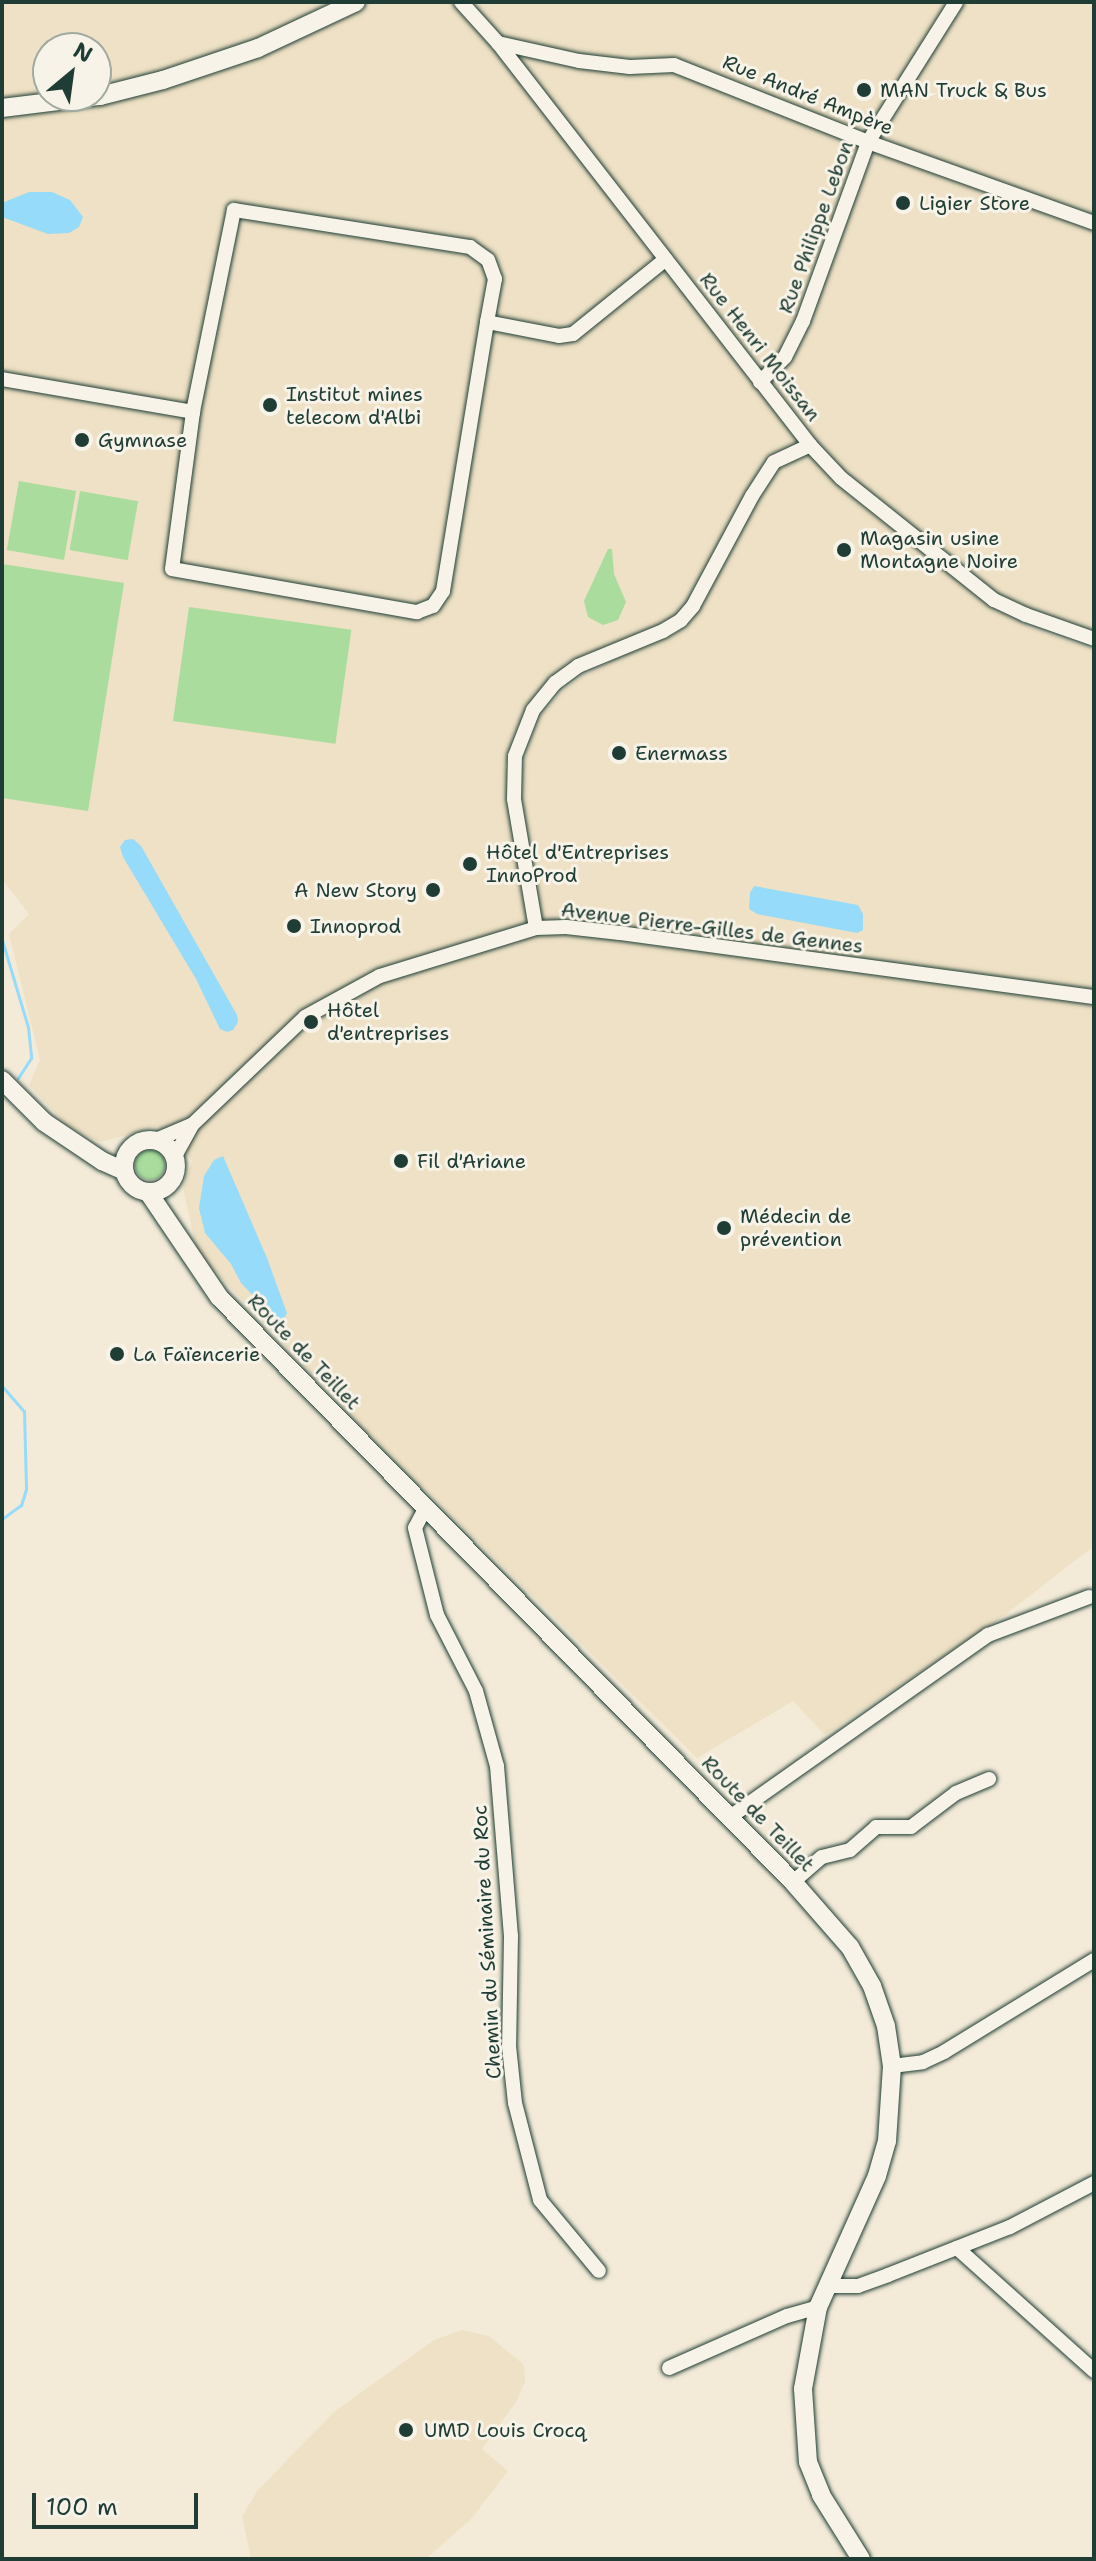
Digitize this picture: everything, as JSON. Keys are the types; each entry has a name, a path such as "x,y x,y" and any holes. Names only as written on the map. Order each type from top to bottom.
{"main road":[{"path":"2,108 100,96 163,80 258,48 356,2"},
{"path":"2,1080 44,1122 73,1142 124,1171 135,1188 148,1192 170,1184 176,1171 175,1156 164,1143 156,1140 143,1140 132,1147 106,1149 73,1142"},
{"path":"124,1171 132,1147"},
{"name":"Route de Teillet","path":"170,1184 170,1206 182,1245"},
{"name":"Route de Teillet","path":"148,1192 219,1297 793,1882 850,1947 872,1986 886,2026 892,2066 892,2105 884,2152 818,2307 806,2355 803,2389 808,2462 821,2495 861,2559"}],"street":[{"name":"Rue Henri Moissan","path":"461,2 498,43 810,445 841,478 978,589 1026,615 1094,639"},
{"name":"Rue Philippe Lebon","path":"760,382 785,357 803,321 868,142 956,2"},
{"name":"Rue André Ampère","path":"498,43 579,61 630,67 674,65 868,142 1094,223"},
{"path":"234,210 470,247 488,260 495,279 443,591 433,606 417,612 172,569 193,412 234,210"},
{"path":"487,322 559,336 573,334 666,259"},
{"path":"2,379 193,412"},
{"path":"536,928 514,799 515,756 533,710 555,683 578,666 663,631 681,620 693,606 746,506 774,462 810,445"},
{"name":"Avenue Pierre-Gilles de Gennes","path":"175,1156 192,1125 282,1036 339,995 392,972 536,928 566,927 620,933 1094,997"},
{"name":"Avenue Pierre-Gilles de Gennes","path":"156,1140 192,1125"},
{"name":"Chemin du Séminaire du Roc","path":"425,1509 415,1528 437,1615 476,1691 497,1766 511,1936 509,2046 515,2103 540,2200 599,2271"},
{"path":"730,1817 988,1635 1089,1597"},
{"path":"793,1882 822,1857 850,1850 876,1827 911,1827 956,1793 989,1779"},
{"path":"892,2066 923,2062 944,2052 1094,1960"},
{"path":"827,2286 858,2286 957,2248 1010,2227 1094,2183"},
{"path":"957,2248 1094,2371"},
{"path":"669,2368 787,2316 818,2307"}],"shaded area":[{"path":"2,2 1094,2 1094,642 1001,610 1031,628 1094,649 1094,1546 1002,1617 825,1735 793,1701 697,1758 388,1454 197,1252 183,1187 192,1160 157,1126 101,1142 82,1134 66,1124 29,1085 40,1060 9,934 29,914 2,879","holes":["643,646 583,675 561,692 541,715 522,769 505,768 513,736 523,715 568,667"]},
{"name":"UMD Louis Crocq","path":"462,2330 489,2336 524,2365 525,2381 516,2402 482,2449 508,2471 471,2519 426,2559 251,2559 242,2516 258,2490 334,2412 434,2340"}],"green space":[{"path":"19,481 76,491 64,560 7,550"},
{"path":"80,491 138,501 128,560 70,550"},
{"path":"608,549 612,549 614,574 626,602 618,620 603,625 588,617 584,601"},
{"path":"2,564 124,583 88,811 2,798"},
{"path":"189,607 351,630 335,744 173,721"},
{"path":"150,1150 161,1154 165,1165 161,1176 150,1180 139,1176 135,1165 139,1154"}],"water":[{"path":"29,192 52,192 70,200 83,217 79,227 69,233 48,234 2,217 2,203"},
{"path":"133,839 141,846 237,1015 238,1022 233,1030 227,1032 220,1029 196,979 123,857 120,847 125,840"},
{"path":"754,886 858,905 863,914 863,930 857,933 757,914 749,909 750,893"},
{"path":"223,1156 267,1258 287,1313 284,1319 277,1321 241,1283 231,1264 205,1233 199,1208 204,1176 214,1160"}],"waterway":[{"path":"2,940 28,1027 31,1058 18,1078"},
{"path":"2,1386 24,1411 26,1489 21,1505 2,1519"}],"place":[{"name":"MAN Truck & Bus","path":"864,90"},
{"name":"Ligier Store","path":"903,203"},
{"name":"Institut mines telecom d'Albi","path":"270,405"},
{"name":"Gymnase","path":"82,440"},
{"name":"Magasin usine Montagne Noire","path":"844,550"},
{"name":"Enermass","path":"619,753"},
{"name":"Hôtel d'Entreprises InnoProd","path":"470,864"},
{"name":"A New Story","path":"433,890"},
{"name":"Innoprod","path":"294,926"},
{"name":"Hôtel d'entreprises","path":"311,1022"},
{"name":"Fil d'Ariane","path":"401,1161"},
{"name":"Médecin de prévention","path":"724,1228"},
{"name":"La Faïencerie","path":"117,1354"},
{"name":"UMD Louis Crocq","path":"406,2430"}]}
